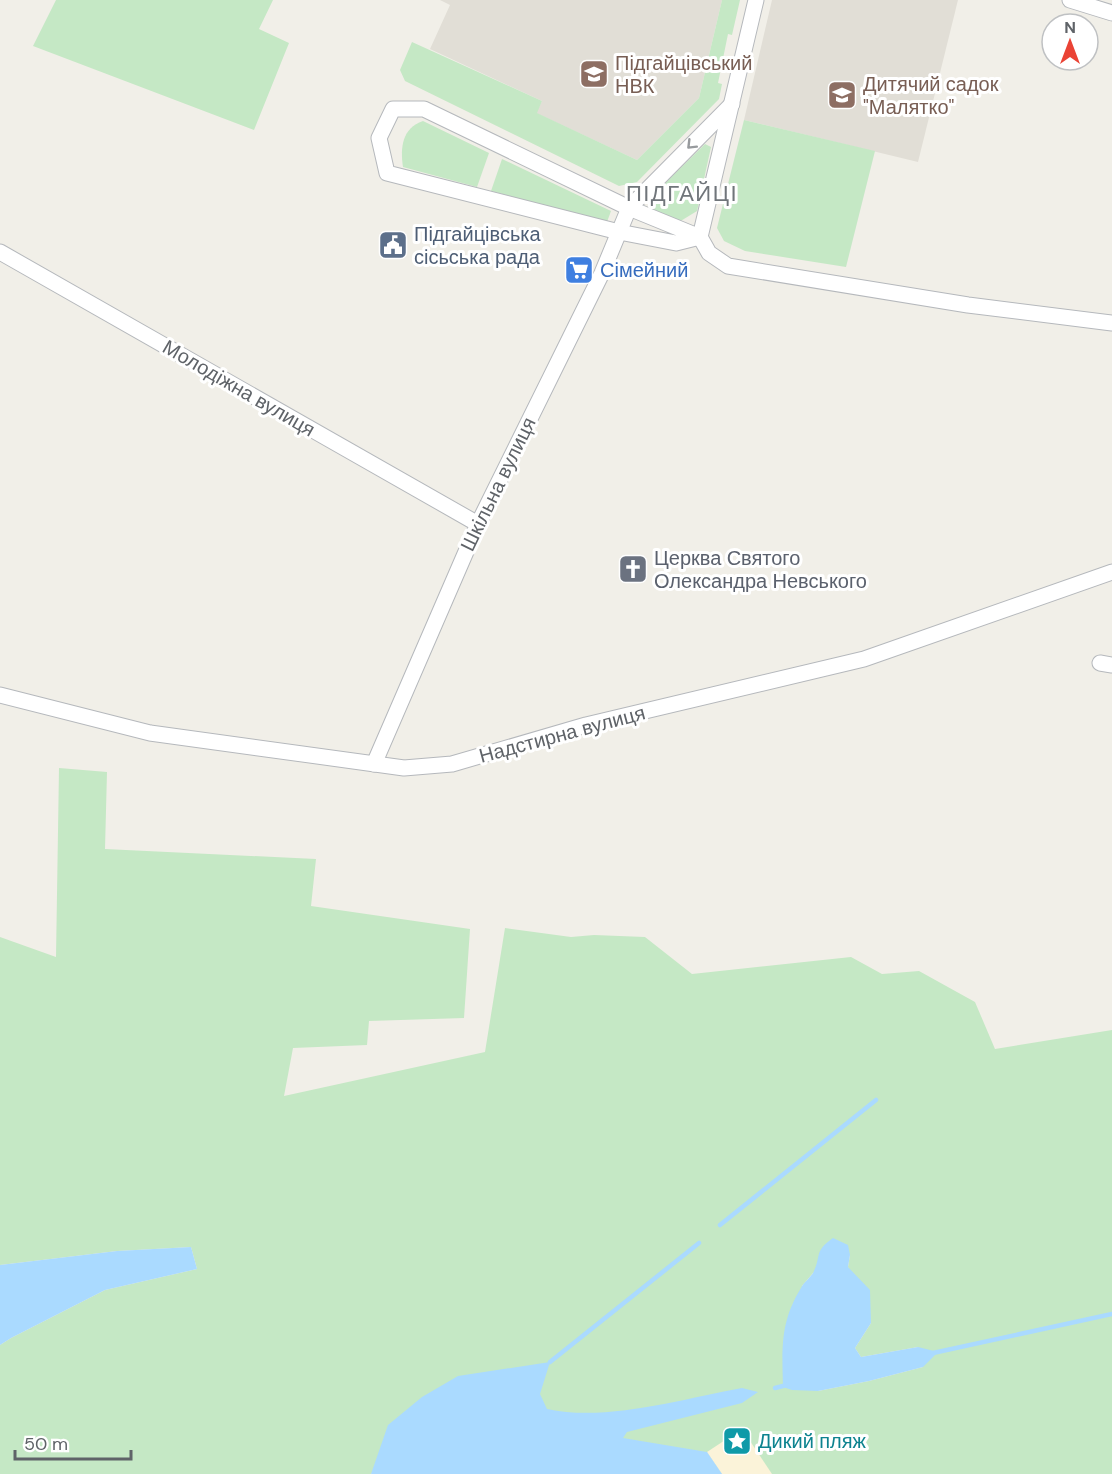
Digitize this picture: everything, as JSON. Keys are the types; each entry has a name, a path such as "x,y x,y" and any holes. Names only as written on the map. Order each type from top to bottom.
{"street":[{"path":"700,237 756,0"},
{"path":"1070,0 1112,14"},
{"path":"629,208 732,104"},
{"path":"700,237 676,243 387,173 379,138 393,110 424,110 629,208 700,237 709,253 728,266 968,305 1112,323"},
{"name":"Шкільна вулиця","path":"374,764 478,524 602,273 629,208"},
{"name":"Молодіжна вулиця","path":"0,252 478,524"},
{"name":"Надстирна вулиця","path":"0,695 150,733 404,768 452,764 586,725 864,659 1112,572"}],"shaded area":[{"name":"Підгайцівський НВК","path":"440,0 722,0 699,98 637,160 536,113 542,101 430,49 450,5"},
{"name":"Дитячий садок \"Малятко\"","path":"772,0 958,0 918,162 744,120"}],"green space":[{"path":"56,0 273,0 259,29 289,43 254,130 33,46"},
{"path":"722,0 740,0 732,35 728,34 718,83 722,84 719,99 637,182 619,186 405,81 400,70 412,42 542,101 537,113 637,160 699,98"},
{"path":"744,120 875,151 846,267 745,251 724,241 717,228"},
{"path":"423,121 489,153 477,187 403,167 404,139 411,128"},
{"path":"705,144 711,147 697,211 679,222 652,210 649,199"},
{"path":"502,159 611,211 607,222 491,191"},
{"path":"59,768 107,772 105,849 316,859 311,906 470,929 464,1018 369,1021 367,1045 293,1048 284,1096 485,1052 505,928 571,937 594,935 645,937 692,974 851,957 882,974 919,971 975,1002 995,1049 1112,1030 1112,1474 722,1474 707,1452 374,1470 371,1474 0,1474 0,1345 105,1290 197,1269 191,1247 117,1251 0,1265 0,937 56,957","holes":["850,1255 848,1267 871,1323 855,1348 861,1357 918,1347 923,1367 818,1391 802,1286 813,1273"]}],"sand":[{"name":"Дикий пляж","path":"742,1429 772,1474 722,1474 707,1452"}],"water":[{"path":"833,1238 848,1245 850,1255 848,1267 870,1290 871,1323 855,1348 861,1357 918,1347 938,1352 923,1367 818,1391 792,1390 783,1387 783,1348 789,1312 802,1286 813,1273 820,1251"},
{"path":"191,1247 197,1269 105,1290 0,1345 0,1265 117,1251"},
{"path":"550,1362 540,1394 547,1409 594,1413 619,1411 742,1388 758,1392 742,1403 627,1432 623,1438 707,1452 722,1474 371,1474 388,1425 422,1397 458,1376"}],"waterway":[{"path":"720,1225 876,1100"},
{"path":"550,1362 699,1243"},
{"path":"933,1353 1112,1314"},
{"path":"775,1388 787,1385"}],"place":[{"name":"Підгайцівський НВК","path":"594,74"},
{"name":"Дитячий садок \"Малятко\"","path":"842,95"},
{"name":"Підгайцівська сісьська рада","path":"393,245"},
{"name":"Сімейний","path":"579,270"},
{"name":"Церква Святого Олександра Невського","path":"633,569"},
{"name":"Дикий пляж","path":"737,1441"}],"district":[{"name":"ПІДГАЙЦІ","path":"682,193"}]}
